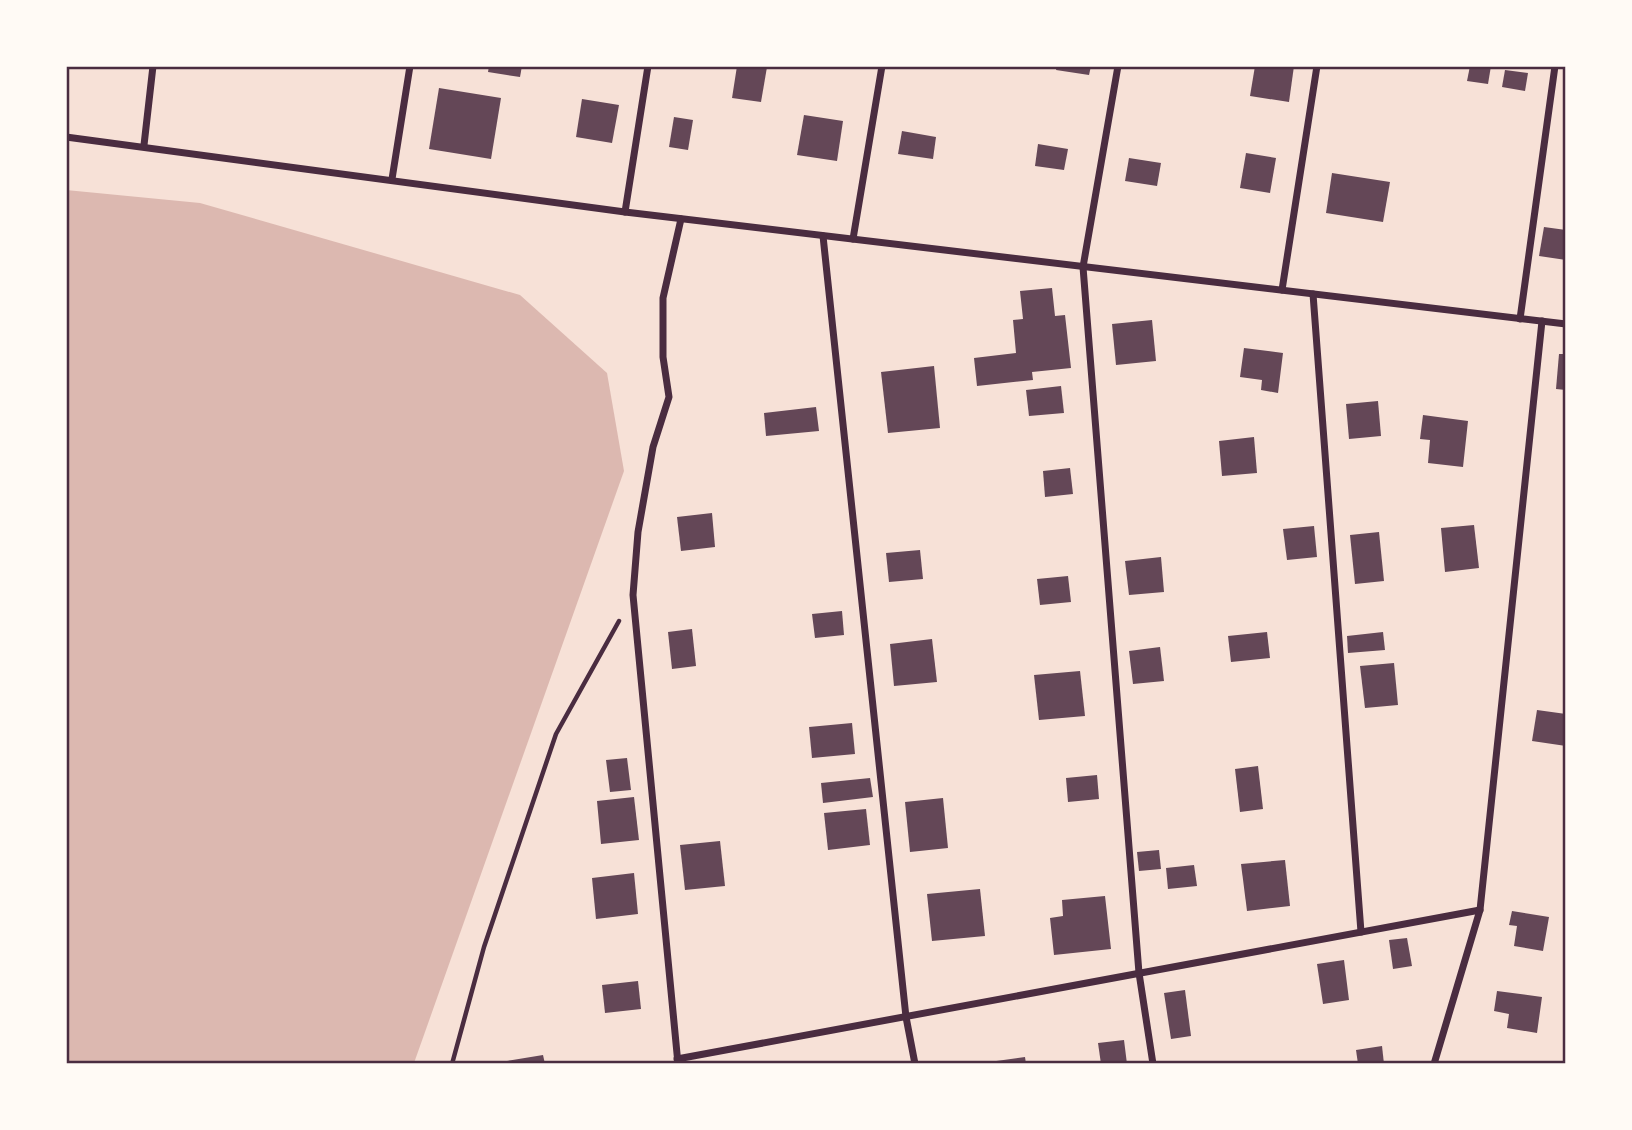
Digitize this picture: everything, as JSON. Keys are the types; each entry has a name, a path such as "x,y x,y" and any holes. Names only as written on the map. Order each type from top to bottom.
{"street":[{"path":"144,145 153,66"},
{"path":"392,179 410,66"},
{"path":"625,212 648,66"},
{"path":"853,239 882,66"},
{"path":"1118,66 1083,267 1139,973 1153,1063"},
{"path":"1282,290 1317,66"},
{"path":"1520,319 1555,66"},
{"path":"66,137 144,145 681,219 1566,324"},
{"path":"681,219 663,298 663,356 669,397 653,446 638,532 633,595 677,1061 1480,910"},
{"path":"823,236 906,1017 915,1063"},
{"path":"1313,294 1361,932"},
{"path":"1434,1063 1480,910 1542,321"}],"path":[{"path":"452,1063 485,947 556,734 633,595"}],"shaded area":[{"path":"66,190 200,203 520,295 607,373 624,471 414,1063 67,1063"}],"building":[{"path":"489,66 522,66 520,77 488,72"},
{"path":"737,66 767,67 761,102 732,98"},
{"path":"1057,66 1091,66 1089,75 1056,70"},
{"path":"1255,66 1294,66 1289,102 1250,96"},
{"path":"1470,66 1491,66 1488,84 1467,81"},
{"path":"1505,70 1528,73 1525,91 1502,87"},
{"path":"439,88 501,98 491,159 429,149"},
{"path":"582,99 619,105 612,143 576,137"},
{"path":"804,115 843,121 837,161 797,155"},
{"path":"674,117 693,120 688,150 669,147"},
{"path":"902,131 936,137 933,159 898,154"},
{"path":"1038,144 1068,149 1064,170 1035,166"},
{"path":"1246,153 1276,158 1270,193 1240,188"},
{"path":"1129,158 1161,163 1157,186 1125,181"},
{"path":"1332,173 1390,182 1383,222 1326,213"},
{"path":"1544,227 1566,230 1566,260 1539,256"},
{"path":"1052,288 1055,316 1065,315 1071,368 1032,372 1033,380 977,386 974,358 1016,353 1013,320 1023,319 1020,291"},
{"path":"1152,320 1156,361 1116,365 1112,324"},
{"path":"1244,348 1283,353 1278,393 1261,390 1262,380 1240,377"},
{"path":"1559,354 1566,354 1566,390 1556,389"},
{"path":"934,366 940,428 888,433 881,372"},
{"path":"1061,386 1064,413 1029,416 1026,390"},
{"path":"1378,401 1381,436 1349,439 1346,404"},
{"path":"816,407 819,431 766,436 764,413"},
{"path":"1423,415 1468,421 1463,467 1428,463 1430,440 1420,439"},
{"path":"1254,437 1257,473 1222,476 1219,441"},
{"path":"1070,468 1073,494 1045,497 1043,471"},
{"path":"712,513 715,547 681,551 677,517"},
{"path":"1474,525 1479,568 1445,572 1441,528"},
{"path":"1314,526 1317,557 1287,560 1283,529"},
{"path":"1379,532 1384,581 1355,584 1350,535"},
{"path":"920,550 923,579 889,582 886,553"},
{"path":"1161,557 1164,592 1129,595 1125,561"},
{"path":"1068,576 1071,602 1040,605 1037,579"},
{"path":"842,611 844,635 815,638 812,614"},
{"path":"692,629 696,666 672,669 668,632"},
{"path":"1267,632 1270,658 1231,662 1228,636"},
{"path":"1383,632 1385,650 1348,653 1347,636"},
{"path":"932,639 937,682 894,686 890,644"},
{"path":"1160,647 1164,681 1133,684 1129,651"},
{"path":"1394,663 1398,705 1365,708 1360,666"},
{"path":"1080,671 1085,716 1039,720 1034,675"},
{"path":"1537,710 1566,714 1566,746 1532,741"},
{"path":"852,723 855,754 812,758 809,727"},
{"path":"627,758 631,790 610,792 606,760"},
{"path":"1258,766 1263,809 1240,812 1235,769"},
{"path":"1097,775 1099,799 1068,802 1066,778"},
{"path":"870,778 873,797 823,803 821,783"},
{"path":"634,797 639,840 601,844 597,801"},
{"path":"943,798 948,848 910,852 905,802"},
{"path":"866,809 870,845 828,850 824,813"},
{"path":"720,841 725,886 685,890 680,845"},
{"path":"1159,850 1161,869 1139,871 1137,852"},
{"path":"1285,860 1290,906 1247,911 1241,864"},
{"path":"1194,865 1197,886 1168,889 1166,868"},
{"path":"634,873 638,914 596,919 592,878"},
{"path":"980,889 985,936 932,941 927,894"},
{"path":"1105,896 1111,949 1054,955 1050,918 1063,916 1062,900"},
{"path":"1512,911 1549,917 1543,951 1514,946 1517,926 1509,925"},
{"path":"1407,938 1412,966 1393,969 1389,940"},
{"path":"1344,960 1349,1000 1323,1004 1317,964"},
{"path":"638,981 641,1009 605,1013 602,985"},
{"path":"1185,990 1191,1036 1171,1039 1164,993"},
{"path":"1497,991 1542,997 1537,1033 1507,1028 1509,1014 1494,1011"},
{"path":"1124,1040 1127,1064 1101,1064 1098,1043"},
{"path":"1382,1046 1384,1064 1358,1064 1356,1050"},
{"path":"543,1055 545,1064 507,1064 507,1061"},
{"path":"1025,1057 1026,1064 989,1064 989,1062"}]}
